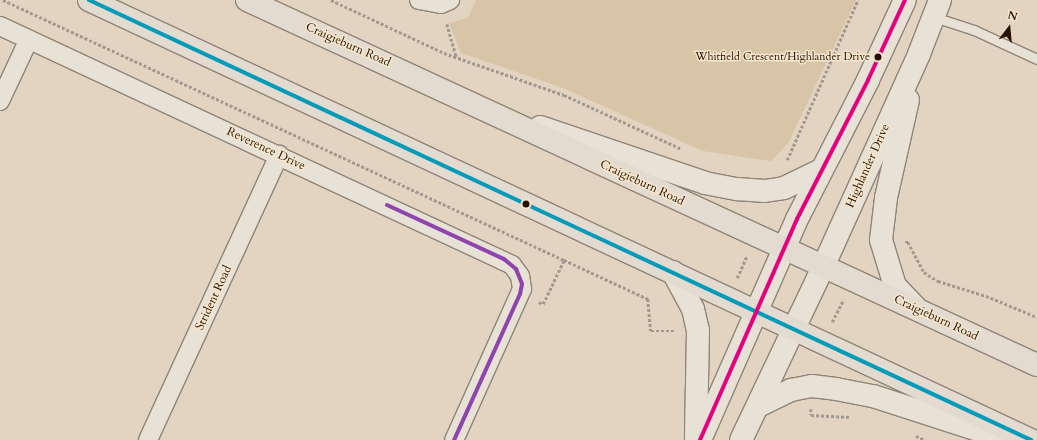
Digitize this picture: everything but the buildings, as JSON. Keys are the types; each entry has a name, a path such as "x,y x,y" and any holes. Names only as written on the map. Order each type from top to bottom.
{"main road":[{"path":"89,0 673,272 756,313 1031,440"},
{"name":"Craigieburn Road","path":"247,0 482,107 784,250 853,279 1037,365"}],"street":[{"path":"419,0 445,2"},
{"path":"700,440 821,170 868,80 904,0"},
{"name":"Highlander Drive","path":"741,440 823,267 919,54 937,8"},
{"name":"Reverence Drive","path":"0,26 504,259 516,269 521,289"},
{"path":"0,101 29,39"},
{"path":"916,308 895,286 881,240 886,198 919,54"},
{"path":"482,107 705,183 737,189 765,191 784,188 821,170"},
{"name":"Strident Road","path":"148,440 279,155"},
{"path":"673,272 693,309 698,330 696,440"},
{"path":"454,440 521,289"},
{"path":"758,406 791,390 812,386 836,389 873,396 1009,440"}],"lane":[{"path":"937,8 979,32 1037,59"}],"path":[{"path":"3,0 648,299 651,331 698,330"},
{"path":"331,0 457,58 564,95 688,152"},
{"path":"785,162 791,155 858,0"},
{"path":"445,2 457,58"},
{"path":"727,299 756,236"},
{"path":"881,240 908,242 921,268 938,281 986,296 1037,317"},
{"path":"521,289 544,304 564,260"},
{"path":"822,343 853,279"}],"shaded area":[{"path":"476,0 856,0 789,142 771,161 703,151 563,88 461,53 449,23 468,18"}],"transit line":[{"path":"89,0 1031,440"},
{"path":"700,440 797,219 868,80 905,0"},
{"path":"387,205 504,259 516,269 522,284 520,294 454,440"}],"place":[{"name":"Whitfield Crescent/Highlander Drive","path":"878,57"}]}
